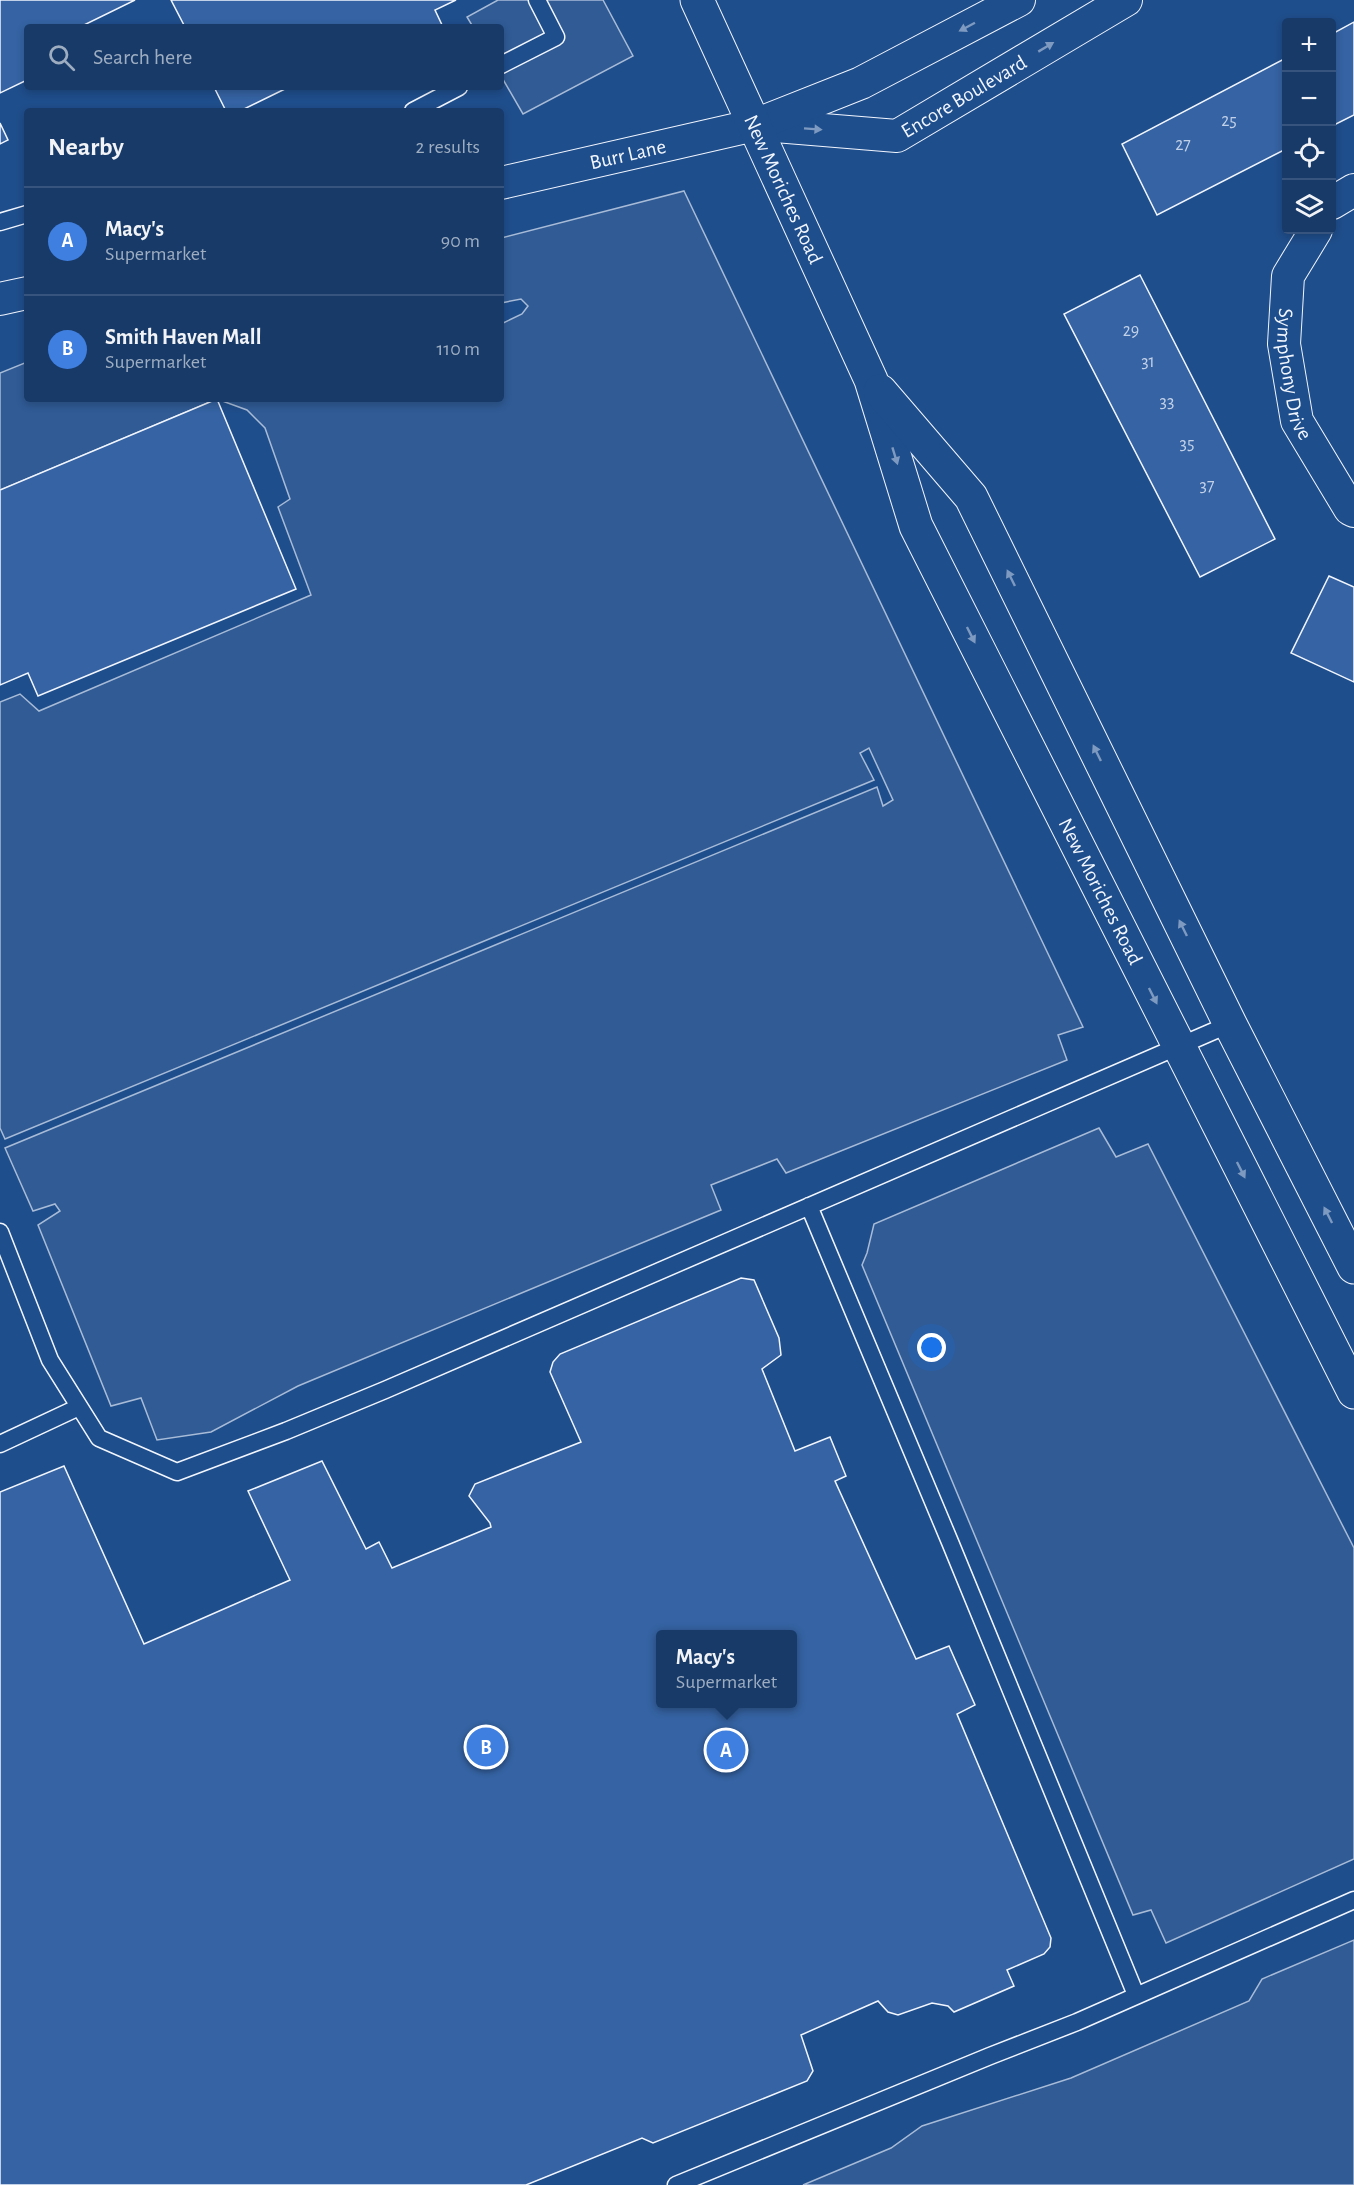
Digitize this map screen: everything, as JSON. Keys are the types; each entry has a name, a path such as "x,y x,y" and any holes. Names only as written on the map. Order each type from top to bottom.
{"main road":[{"name":"New Moriches Road","path":"697,0 872,380 916,526 1354,1392"},
{"name":"New Moriches Road","path":"872,380 971,497 1230,1024 1354,1267"}],"street":[{"path":"755,124 861,83 1019,0"},
{"name":"Encore Boulevard","path":"755,124 897,136 1126,0"},
{"name":"Burr Lane","path":"504,182 755,124"},
{"path":"1336,201 1354,190"},
{"name":"Symphony Drive","path":"1314,234 1288,276 1284,344 1297,421 1350,509 1354,511"},
{"path":"0,299 24,294"}],"lane":[{"path":"504,63 556,37 537,0"},
{"path":"419,108 453,90"},
{"path":"0,222 24,215"},
{"path":"0,1232 50,1360 99,1438 177,1472 286,1431 385,1390 1230,1024"},
{"path":"809,1206 1137,1995"},
{"path":"0,1444 79,1407"},
{"path":"676,2185 1077,2022 1354,1900"}],"shaded area":[{"path":"498,0 603,0 633,56 523,114 504,81 504,24 471,24 467,17"},
{"path":"684,191 1083,1027 1058,1035 1067,1060 786,1173 777,1159 711,1185 721,1210 298,1386 211,1432 157,1440 141,1398 111,1406 38,1225 60,1211 55,1204 33,1211 5,1148 877,787 883,806 893,800 869,748 860,753 874,780 5,1139 0,1128 0,702 20,694 39,711 311,595 278,507 290,499 265,428 247,410 225,402 504,402 504,323 522,314 528,306 521,299 504,302 504,237"},
{"path":"24,363 24,402 210,402 0,490 0,373"},
{"path":"1099,1128 1116,1157 1148,1144 1354,1548 1354,1859 1166,1943 1151,1910 1133,1915 862,1265 874,1224"},
{"path":"1354,1940 1354,2185 803,2185 891,2148 922,2126 1071,2078 1249,2001 1262,1979"}],"building":[{"path":"0,0 135,0 86,24 24,24 24,81 0,93"},
{"path":"171,0 456,0 435,10 442,24 183,24"},
{"path":"1354,22 1354,115 1336,124 1336,72 1336,32"},
{"path":"1282,60 1282,151 1157,215 1122,144"},
{"path":"216,90 283,90 246,108 224,108"},
{"path":"0,123 8,140 0,144"},
{"path":"1140,275 1275,539 1200,577 1064,314"},
{"path":"210,402 218,402 296,589 38,696 28,673 0,685 0,490"},
{"path":"1329,576 1354,587 1354,682 1291,653"},
{"path":"741,1278 754,1280 779,1338 781,1355 762,1369 795,1451 830,1437 846,1476 835,1481 916,1659 949,1646 975,1705 957,1714 1051,1938 1050,1947 1044,1954 1007,1970 1014,1986 954,2012 948,2006 932,2003 898,2015 888,2012 878,2001 801,2035 813,2071 807,2081 653,2143 642,2138 526,2185 0,2185 0,1492 64,1466 144,1644 290,1580 248,1491 322,1461 366,1549 379,1542 392,1568 491,1527 469,1496 475,1484 581,1442 550,1372 553,1362 560,1354"}],"place":[{"name":"Smith Haven Mall","path":"486,1747"},
{"name":"Macy's","path":"726,1750"}]}
